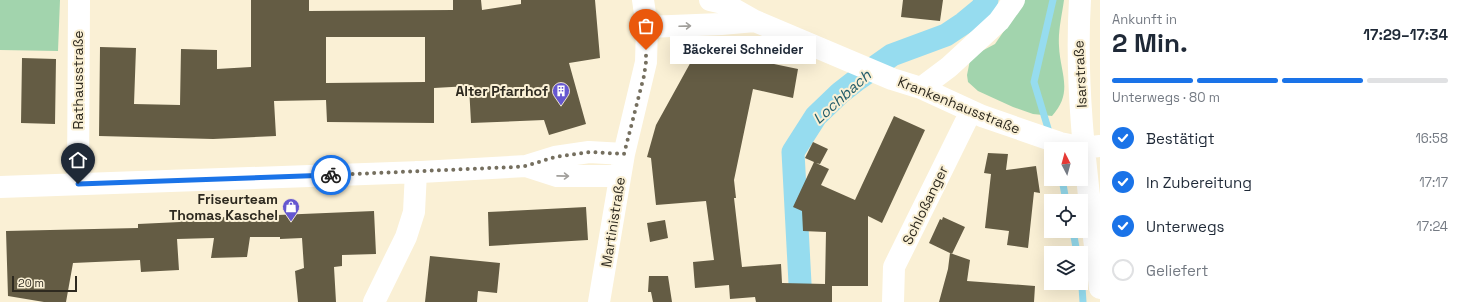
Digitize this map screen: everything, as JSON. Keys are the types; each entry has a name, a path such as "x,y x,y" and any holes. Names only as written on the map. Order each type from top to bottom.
{"street":[{"name":"Rathausstraße","path":"78,184 79,0"},
{"name":"Martinistraße","path":"599,302 624,154 644,76 646,62 646,27 643,0"},
{"name":"Krankenhausstraße","path":"710,0 723,3 754,21 857,64 921,88 976,114 1060,143 1092,147"},
{"path":"921,88 949,67 999,21 1014,0"},
{"name":"Isarstraße","path":"1080,0 1078,34 1092,147 1100,288"},
{"name":"Krankenhausstraße","path":"646,27 754,21"},
{"name":"Schloßanger","path":"893,302 894,268 976,114"},
{"path":"0,187 416,172 526,166 555,157 590,152 624,154"},
{"path":"526,166 557,176 620,176"},
{"path":"374,302 406,237 414,212 416,172"}],"green space":[{"path":"0,0 60,0 58,51 0,50"},
{"path":"1020,0 1064,0 1059,40 1064,90 1063,99 1052,116 1033,114 1013,107 978,91 968,82 967,75 970,60 978,53 995,44 1017,12"}],"building":[{"path":"251,0 309,0 309,11 453,10 453,0 481,0 482,10 521,4 521,0 595,0 600,58 569,63 586,124 549,135 544,120 471,123 469,86 434,88 434,123 327,122 326,100 274,101 276,136 213,139 99,136 100,47 136,48 134,104 180,105 181,49 217,50 217,69 251,67","holes":["326,37 425,37 425,82 326,83"]},
{"path":"903,0 943,0 940,21 901,17"},
{"path":"698,49 759,63 760,61 798,69 793,98 753,89 734,180 736,198 734,198 742,267 781,264 782,283 825,284 826,232 803,231 802,211 793,207 814,162 805,158 813,142 828,149 820,164 816,163 829,169 821,185 855,200 894,116 925,130 882,223 868,216 868,286 832,286 832,302 756,302 755,297 730,299 729,285 695,288 693,262 714,260 706,201 656,205 651,158 647,157 656,125"},
{"path":"22,58 56,59 55,124 21,123"},
{"path":"988,153 1008,154 1006,170 1036,166 1040,193 1034,192 1028,248 1007,245 1009,231 985,228 991,174 984,173"},
{"path":"586,207 588,240 489,246 488,212"},
{"path":"374,211 376,254 342,255 342,266 334,267 336,302 298,302 295,271 304,268 302,238 280,239 280,237 250,237 247,257 211,258 214,238 177,239 179,270 141,272 140,260 73,263 66,302 44,302 8,296 6,231 138,228 138,224 180,222 180,219"},
{"path":"943,217 965,227 952,254 929,243 940,219 942,220"},
{"path":"665,220 668,238 650,242 647,223"},
{"path":"950,253 970,260 967,281 1035,286 1034,302 939,302 948,269"},
{"path":"430,256 500,263 497,293 478,291 477,302 425,302"},
{"path":"649,276 668,276 672,302 653,302 651,292 648,292"}],"waterway":[{"name":"Lochbach","path":"801,302 793,152 816,116 840,93 892,55 946,35 981,9 987,0"},
{"path":"1050,135 1034,82 1053,0"},
{"path":"1063,186 1065,194"},
{"path":"1074,238 1076,246"},
{"path":"1082,290 1083,302"}],"way so far":[{"path":"331,175 514,167 526,166 555,157 590,152 624,154 644,76 646,50"}],"place":[{"name":"Bäckerei Schneider","path":"646,50"},
{"name":"Alter Pfarrhof","path":"561,106"},
{"name":"Friseurteam Thomas Kaschel","path":"291,222"}],"route":[{"path":"78,184 331,175"}]}
